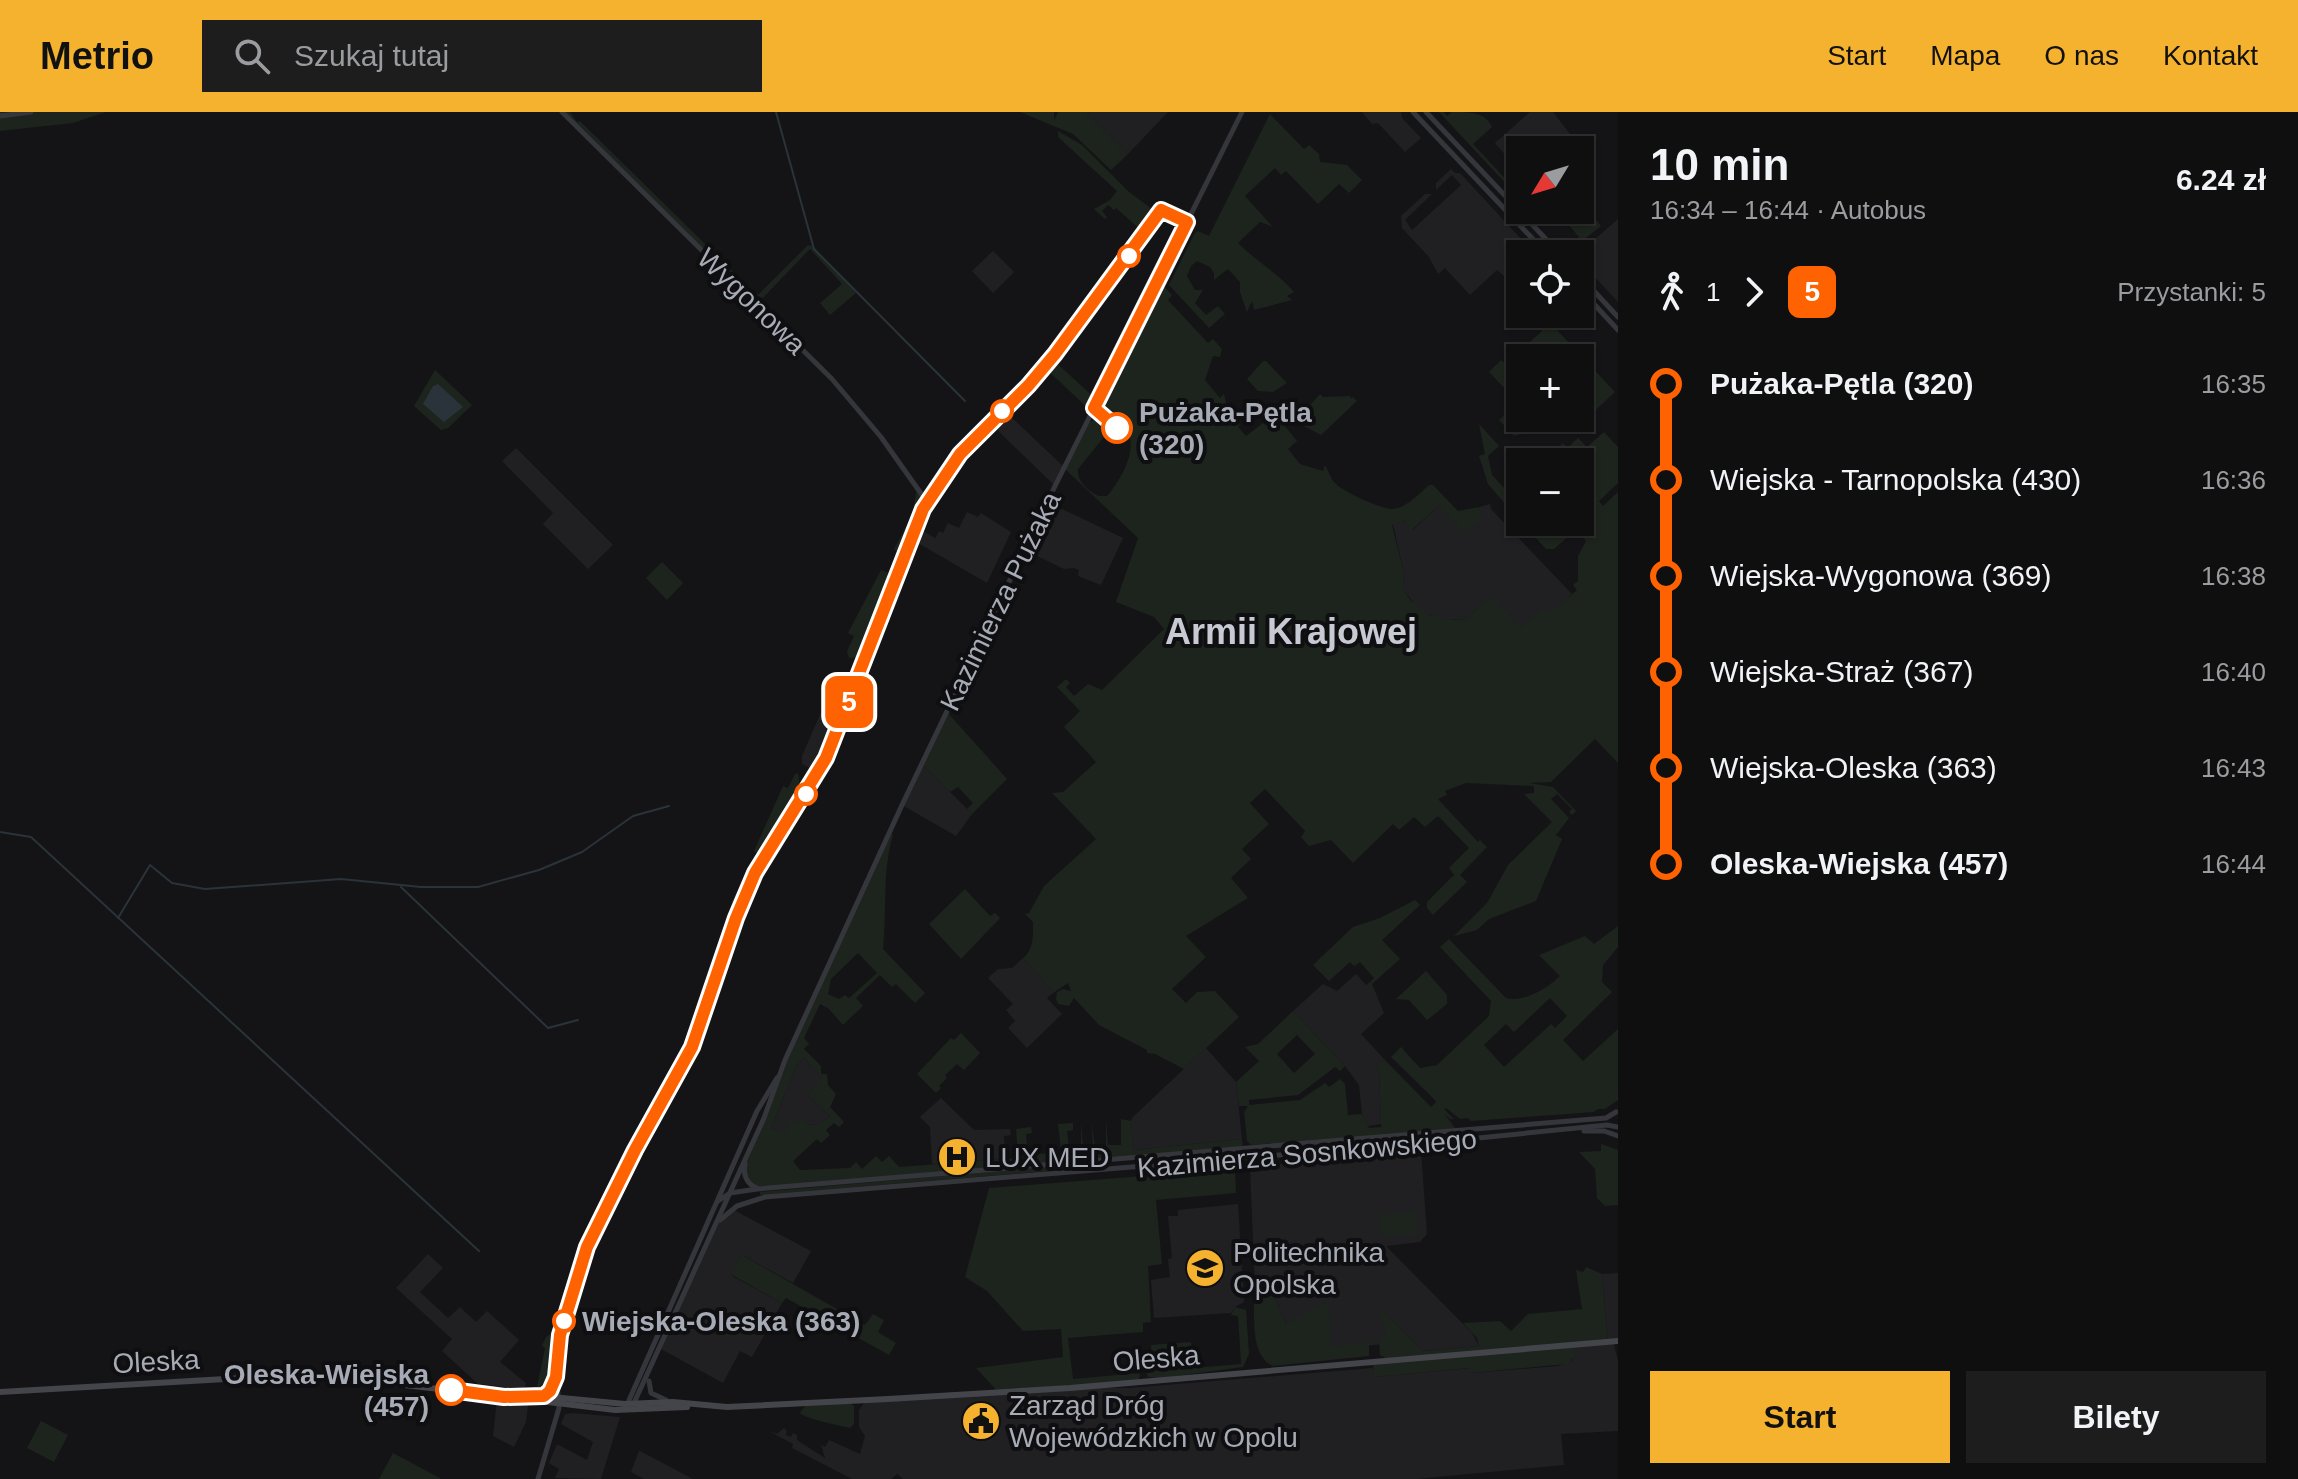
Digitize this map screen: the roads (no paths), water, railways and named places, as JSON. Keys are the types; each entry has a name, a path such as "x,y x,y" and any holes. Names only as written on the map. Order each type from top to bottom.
{"main road":[{"name":"Oleska","path":"0,1392 321,1374 504,1397 626,1408 727,1407 999,1393 1618,1341"},
{"name":"Oleska","path":"504,1397 544,1396 559,1400"},
{"name":"Oleska","path":"626,1408 634,1403 673,1402 698,1406"}],"street":[{"path":"0,116 31,112"},
{"name":"Wygonowa","path":"562,112 832,379 881,437 927,502"},
{"name":"Kazimierza Pużaka","path":"634,1403 651,1372 747,1155 777,1078 836,945 1002,597 1235,130 1240,112"},
{"path":"1413,112 1534,240"},
{"path":"1426,112 1547,240"},
{"path":"538,1479 559,1400 556,1377 560,1335 587,1247 635,1150 692,1047 751,881 826,758 927,502 960,454 1028,386 1055,354 1161,210 1187,222"},
{"path":"1594,291 1618,317"},
{"path":"1594,304 1618,330"},
{"name":"Kazimierza Pużaka","path":"626,1408 757,1111 777,1078"},
{"path":"1617,1111 1615,1121 1618,1127"},
{"name":"Kazimierza Sosnkowskiego","path":"715,1205 729,1193 737,1191 1606,1118 1617,1111"},
{"name":"Kazimierza Sosnkowskiego","path":"716,1224 737,1206 765,1197 1607,1125 1618,1127"},
{"path":"1571,1130 1604,1131 1618,1136"},
{"path":"747,1155 745,1178 753,1187 766,1188"},
{"path":"732,1167 732,1185 737,1191 747,1196 765,1197"},
{"path":"651,1372 648,1385 651,1393 673,1402"},
{"path":"544,1396 550,1391 556,1377"}],"waterway":[{"path":"776,112 814,249 965,401"},
{"path":"118,918 150,865 172,883 205,889 341,879 421,887 478,887 539,870 582,852 633,816 669,806"},
{"path":"0,832 31,837 479,1251"},
{"path":"401,887 548,1028 578,1020"}],"place":[{"name":"Pużaka-Pętla (320)","path":"1117,428"},
{"name":"LUX MED","path":"957,1157"},
{"name":"Politechnika Opolska","path":"1205,1268"},
{"name":"Wiejska-Oleska (363)","path":"564,1321"},
{"name":"Oleska-Wiejska (457)","path":"451,1390"},
{"name":"Zarząd Dróg Wojewódzkich w Opolu","path":"981,1421"}],"district":[{"name":"Armii Krajowej","path":"1291,631"}]}
